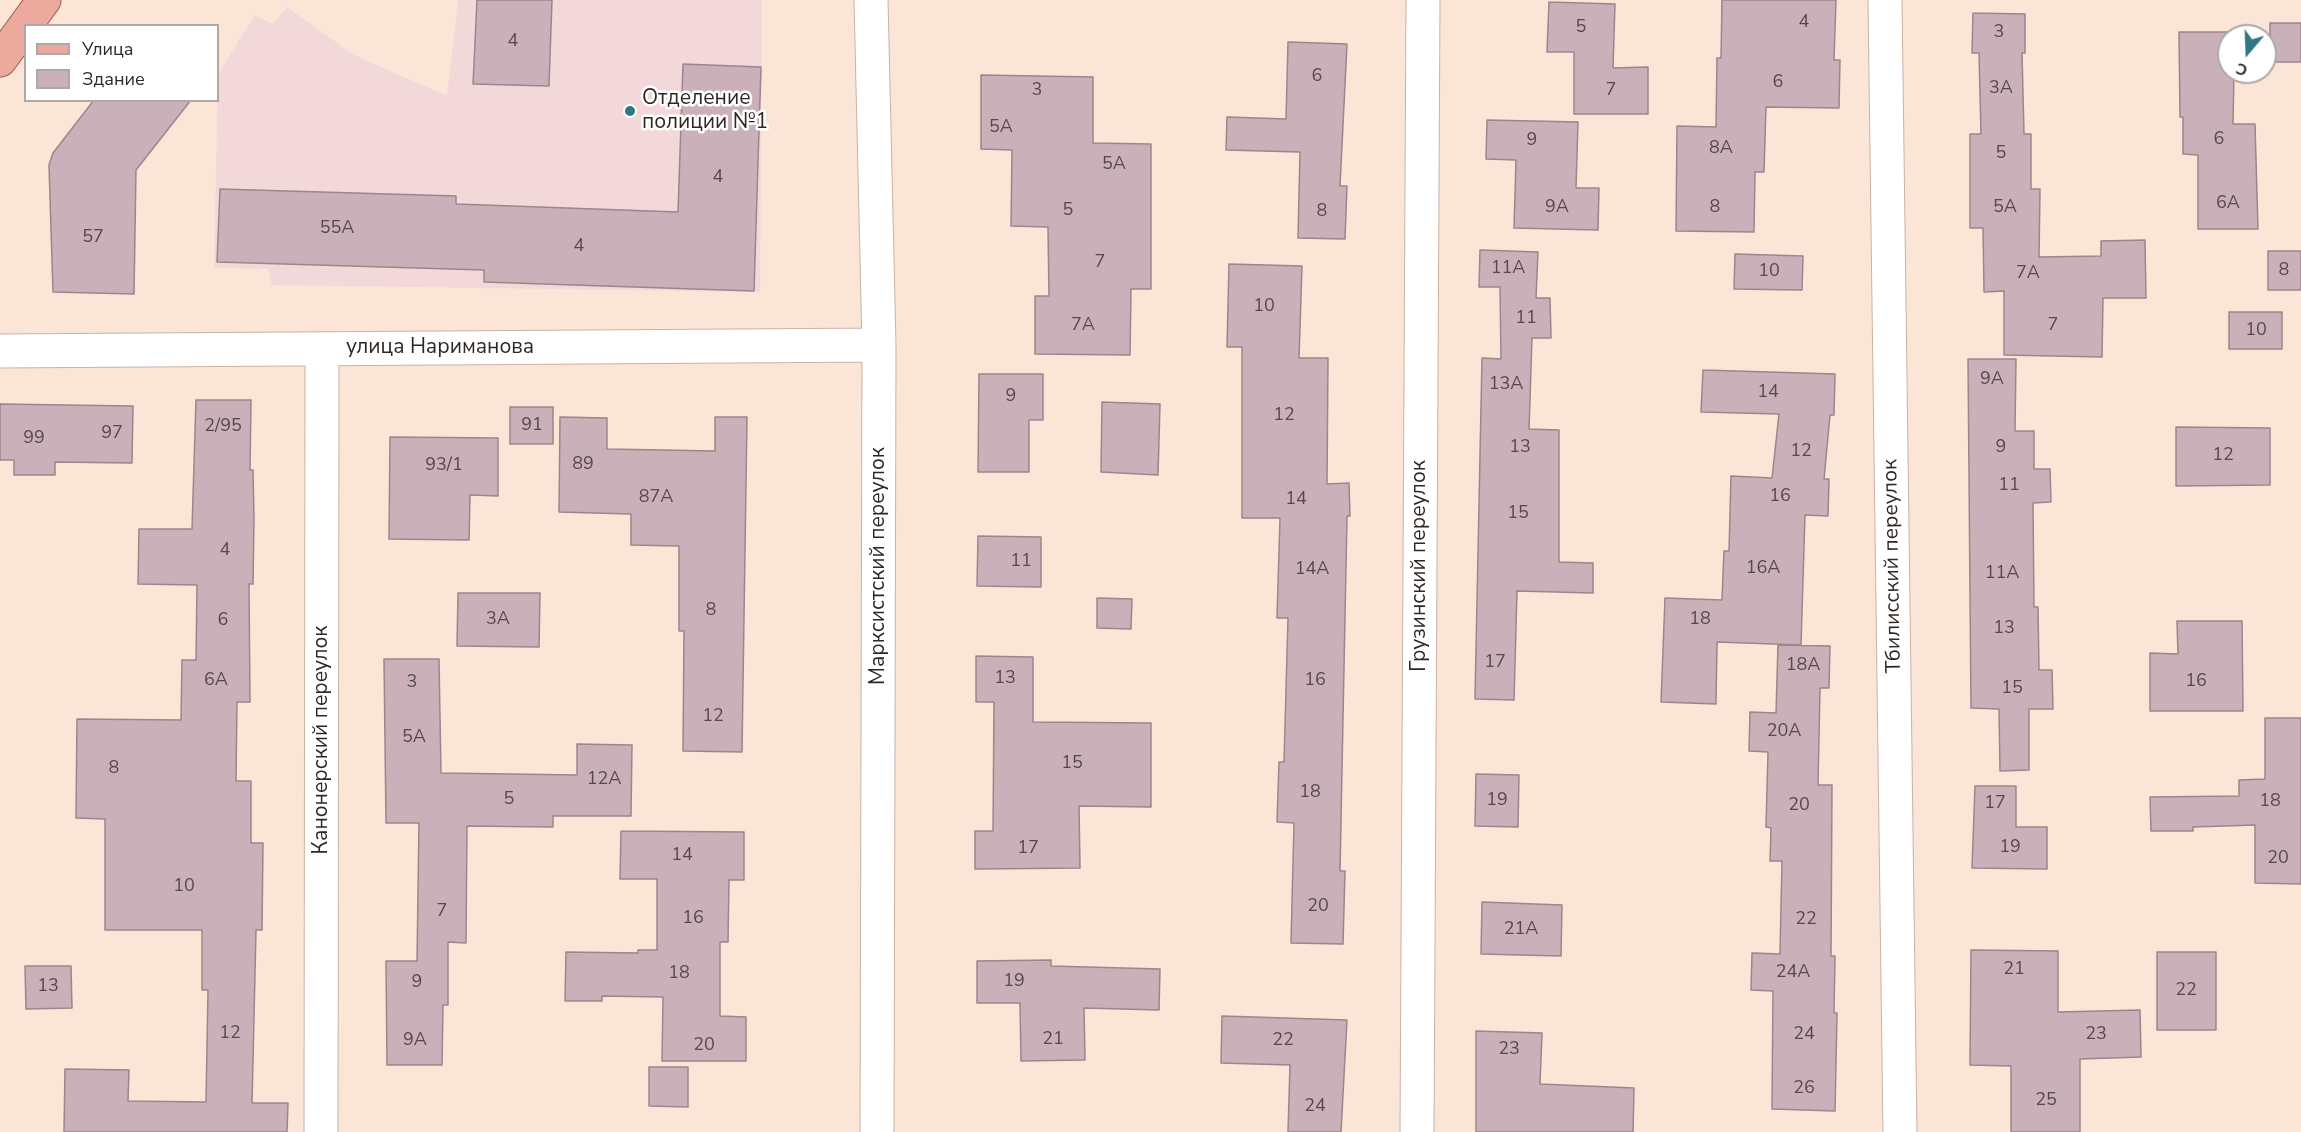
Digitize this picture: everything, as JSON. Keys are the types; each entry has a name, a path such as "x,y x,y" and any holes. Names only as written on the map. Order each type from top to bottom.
{"main road":[{"path":"26,24 44,0"},
{"path":"0,60 24,27"}],"street":[{"name":"Марксистский переулок","path":"872,0 879,345 877,1132"},
{"name":"Грузинский переулок","path":"1417,1132 1423,0"},
{"name":"Тбилисский переулок","path":"1885,0 1900,1132"},
{"name":"улица Нариманова","path":"0,351 879,345"},
{"name":"Канонерский переулок","path":"321,1132 322,349"}],"shaded area":[{"path":"458,0 762,0 760,292 272,285 268,269 214,268 219,72 255,15 273,24 287,7 354,55 447,96"}],"building":[{"path":"477,0 552,0 549,86 473,84"},
{"path":"1722,0 1836,0 1834,60 1840,60 1839,108 1766,107 1764,172 1755,172 1754,232 1676,231 1677,126 1716,127 1717,58 1721,58"},
{"path":"1549,2 1615,4 1613,68 1648,67 1648,114 1574,114 1574,52 1547,52"},
{"path":"1973,13 2025,14 2025,53 2022,53 2024,134 2031,134 2031,189 2040,189 2039,257 2101,256 2101,241 2145,240 2146,298 2103,298 2102,357 2004,355 2004,291 1984,292 1983,228 1970,228 1970,134 1981,134 1979,53 1972,53"},
{"path":"2301,23 2301,62 2277,62 2277,24 2270,24"},
{"path":"2179,32 2217,32 2217,84 2234,84 2233,124 2255,124 2258,229 2198,229 2198,155 2183,154 2183,117 2180,117"},
{"path":"1288,42 1347,44 1340,186 1347,186 1345,239 1298,238 1300,152 1226,150 1227,117 1286,119"},
{"path":"683,64 761,67 754,291 484,282 484,270 217,262 220,189 456,196 456,204 678,212"},
{"path":"981,75 1093,77 1093,143 1151,144 1151,289 1131,289 1130,355 1035,354 1035,296 1049,296 1048,227 1011,226 1012,150 981,149"},
{"path":"92,102 189,102 136,170 134,294 53,292 49,165 53,153"},
{"path":"1487,120 1578,122 1576,188 1599,188 1598,230 1514,228 1516,160 1486,159"},
{"path":"1480,250 1538,252 1536,298 1550,298 1551,338 1532,338 1529,429 1559,430 1559,562 1593,563 1593,593 1517,591 1514,700 1475,699 1482,358 1501,359 1500,287 1479,287"},
{"path":"2268,251 2301,251 2301,290 2268,290"},
{"path":"1735,254 1803,256 1802,290 1734,289"},
{"path":"1229,264 1302,266 1299,358 1328,358 1327,484 1349,483 1340,871 1345,871 1343,944 1291,943 1294,823 1277,822 1279,762 1284,762 1288,618 1277,618 1280,518 1242,518 1242,347 1227,347"},
{"path":"2229,312 2282,312 2282,349 2229,349"},
{"path":"1968,359 2016,359 2015,431 2034,431 2034,469 2050,469 2051,502 2033,503 2034,607 2038,607 2039,670 2052,670 2053,709 2029,709 2029,770 2000,771 1999,709 1971,708"},
{"path":"1703,370 1835,374 1834,415 1830,415 1824,479 1829,479 1828,516 1805,515 1801,645 1717,642 1716,704 1661,702 1665,598 1722,600 1724,551 1729,551 1731,476 1772,478 1779,414 1701,412"},
{"path":"979,374 1043,374 1043,420 1029,420 1029,472 978,472"},
{"path":"196,400 251,400 250,470 253,470 254,518 253,584 249,584 250,702 237,702 236,781 251,781 251,843 263,843 262,930 256,930 252,1103 288,1103 287,1132 64,1132 65,1069 129,1070 128,1101 206,1102 208,990 202,990 202,930 105,930 105,819 76,818 77,719 181,720 182,660 196,660 197,585 138,584 139,529 192,529"},
{"path":"1102,402 1160,404 1158,475 1101,472"},
{"path":"0,404 133,406 132,463 55,462 55,475 14,475 14,460 0,460"},
{"path":"510,407 553,407 553,444 510,444"},
{"path":"560,417 607,418 607,449 715,451 715,417 747,417 742,752 683,751 684,631 679,631 679,546 631,545 631,514 559,512"},
{"path":"2176,427 2270,428 2270,485 2176,486"},
{"path":"390,437 498,438 498,496 470,495 469,540 389,539"},
{"path":"978,536 1041,537 1041,587 977,586"},
{"path":"458,593 540,593 539,647 457,646"},
{"path":"1097,598 1132,599 1131,629 1097,628"},
{"path":"2177,621 2242,621 2243,711 2150,711 2150,653 2178,654"},
{"path":"1778,645 1830,646 1829,688 1820,688 1818,785 1832,785 1831,956 1835,956 1834,1013 1837,1013 1835,1111 1772,1109 1773,991 1751,990 1752,953 1780,954 1782,861 1770,861 1771,828 1766,827 1768,752 1749,751 1750,712 1776,713"},
{"path":"976,656 1033,657 1033,722 1151,723 1151,807 1079,806 1080,868 975,869 975,831 993,831 994,702 976,702"},
{"path":"384,659 439,659 441,773 577,775 577,744 632,745 631,816 553,816 553,827 467,826 466,943 448,942 448,1005 443,1005 442,1065 387,1065 386,961 417,961 419,823 386,823"},
{"path":"2265,718 2301,718 2301,884 2255,883 2255,825 2193,827 2193,831 2151,831 2150,797 2239,796 2239,780 2265,779"},
{"path":"1476,774 1519,775 1518,827 1475,826"},
{"path":"1975,786 2016,786 2016,827 2047,827 2047,869 1972,868"},
{"path":"621,831 744,832 744,880 729,880 728,942 720,942 720,1016 746,1017 746,1061 662,1061 663,997 602,996 602,1001 565,1001 566,952 638,953 638,950 657,950 657,879 620,879"},
{"path":"1482,902 1562,905 1561,956 1481,954"},
{"path":"1971,950 2058,951 2058,1012 2140,1010 2141,1057 2080,1059 2080,1132 2011,1132 2011,1066 1970,1065"},
{"path":"2157,952 2216,952 2216,1030 2157,1030"},
{"path":"1051,960 1051,966 1160,969 1159,1010 1084,1008 1085,1060 1021,1061 1020,1003 977,1003 977,961"},
{"path":"25,966 71,966 72,1008 26,1009"},
{"path":"1222,1016 1347,1020 1341,1132 1288,1132 1290,1065 1221,1063"},
{"path":"1476,1031 1542,1033 1540,1084 1634,1088 1633,1132 1476,1132"},
{"path":"649,1067 688,1067 688,1107 649,1106"}],"place":[{"name":"Отделение полиции №1","path":"630,111"}]}
